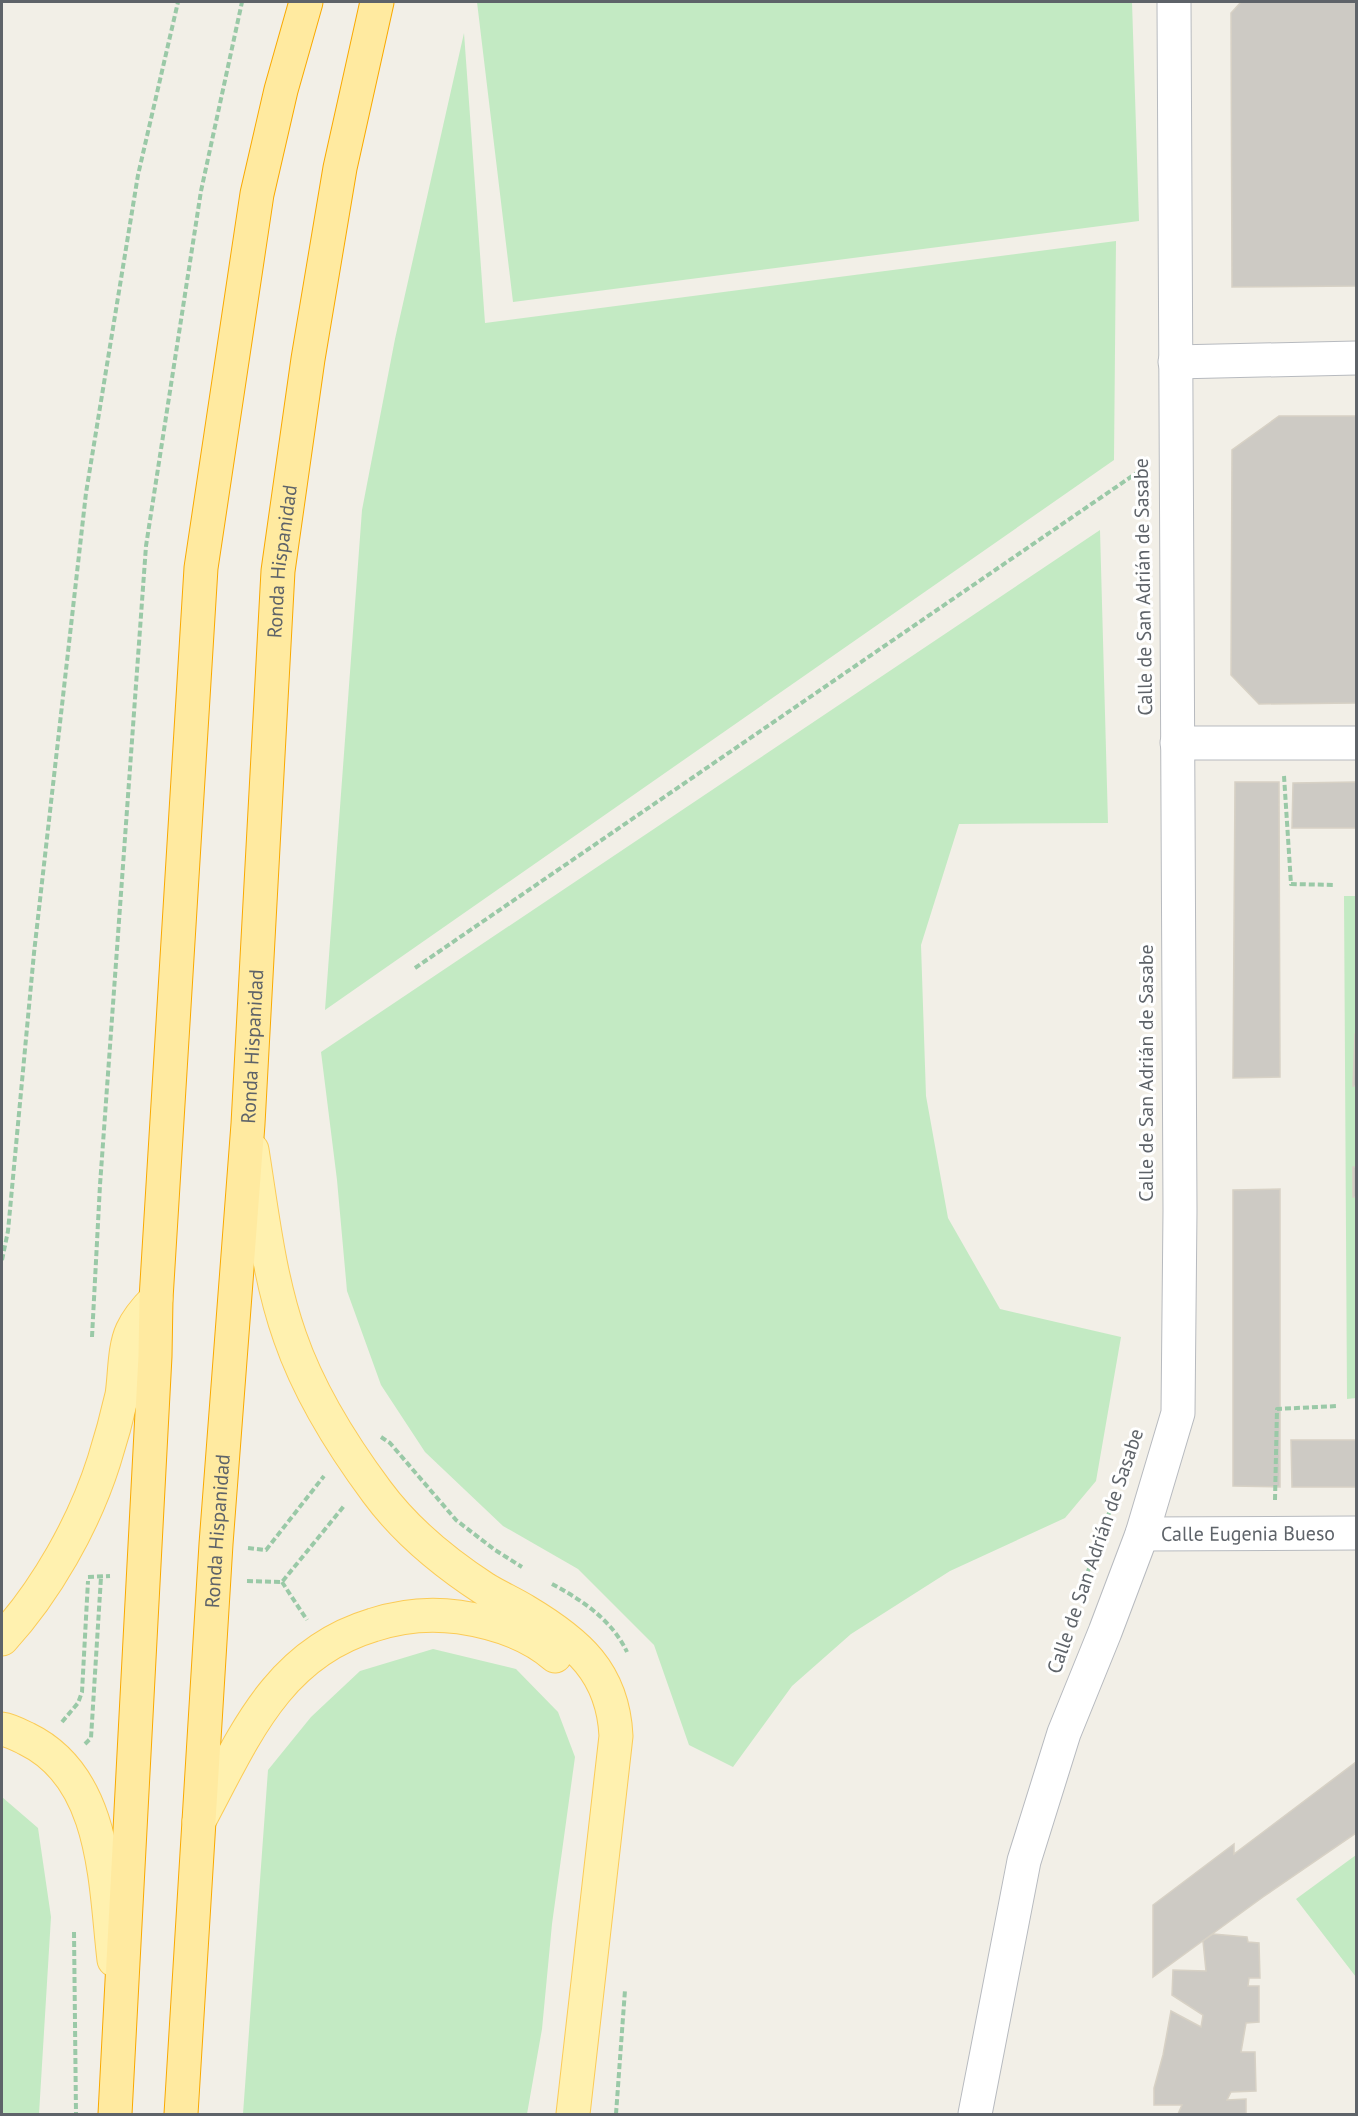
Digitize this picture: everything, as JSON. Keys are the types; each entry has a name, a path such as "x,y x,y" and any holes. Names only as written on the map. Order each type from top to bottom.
{"highway":[{"path":"281,90 290,2"},
{"path":"115,2105 155,1356 156,1299 201,568 257,194 281,90 306,2"},
{"name":"Ronda Hispanidad","path":"181,2107 216,1544 248,1124 278,571 308,359 340,168 377,2"}],"main road":[{"path":"248,1124 279,1298 290,1338 311,1385 348,1449 377,1492 405,1524 459,1571 571,1642 590,1660 611,1700 616,1736 574,2113"},
{"path":"2,1640 36,1597 86,1508 103,1465 114,1427 122,1395 130,1334 140,1316 156,1299"},
{"path":"200,1821 239,1746 267,1701 306,1659 352,1631 383,1621 415,1616 448,1616 486,1622 523,1636 550,1652 568,1668 593,1707 612,1765"},
{"path":"2,1728 38,1745 69,1773 82,1794 92,1818 100,1850 121,2009"}],"street":[{"name":"Calle de San Adrián de Sasabe","path":"975,2115 1024,1861 1064,1733 1142,1534 1178,1413 1180,1200 1174,2"},
{"path":"1175,363 1356,358"},
{"path":"1176,743 1356,743"},
{"name":"Calle Eugenia Bueso","path":"1142,1534 1356,1533"}],"path":[{"path":"2,1260 8,1231 34,953 86,493 138,175 178,2"},
{"path":"92,1340 100,1173 146,546 201,191 242,2"},
{"path":"415,968 1141,470 1175,449"},
{"name":"Calle de San Adrián de Sasabe","path":"1141,470 1141,481"},
{"path":"1283,767 1291,884 1335,885"},
{"path":"1275,1533 1277,1409 1338,1406"},
{"path":"216,1544 266,1550 339,1456 364,1438 374,1435 390,1443 456,1520 495,1550 525,1569"},
{"name":"Calle de San Adrián de Sasabe","path":"1085,1581 1117,1492"},
{"path":"38,1745 69,1715 78,1703 82,1692 90,1551 69,1540"},
{"path":"63,1767 91,1738 101,1576"},
{"path":"544,1580 571,1594 601,1615 624,1644 632,1661"},
{"path":"282,1582 324,1646"},
{"path":"73,1920 76,2115"},
{"path":"616,2115 625,1982"}],"green space":[{"path":"477,2 1132,2 1139,221 513,302"},
{"path":"464,33 485,323 1116,241 1114,460 325,1010 362,510 395,339"},
{"path":"1100,530 1108,823 959,824 921,945 926,1096 948,1218 1000,1309 1121,1337 1096,1481 1065,1518 950,1571 851,1634 792,1686 733,1767 689,1745 654,1645 578,1569 503,1526 425,1452 381,1385 347,1291 337,1180 321,1052"},
{"path":"1344,896 1356,896 1356,1398 1347,1399"},
{"path":"433,1649 516,1669 558,1712 575,1757 552,1924 542,2029 527,2114 243,2114 268,1770 311,1717 360,1671"},
{"path":"2,1797 38,1828 51,1917 39,2114 2,2114"},
{"path":"1356,1855 1356,1977 1296,1899"}],"building":[{"path":"1241,2 1356,2 1356,286 1232,287 1231,13"},
{"path":"1279,416 1356,416 1356,703 1259,704 1231,675 1232,450"},
{"path":"1235,782 1279,782 1280,1077 1233,1078"},
{"path":"1356,782 1356,828 1292,828 1293,783"},
{"path":"1355,1034 1356,1086 1353,1086"},
{"path":"1353,1167 1356,1167 1356,1197 1353,1197"},
{"path":"1280,1189 1280,1487 1233,1486 1233,1190"},
{"path":"1291,1440 1356,1440 1356,1487 1292,1487"},
{"path":"1356,1762 1356,1833 1153,1977 1153,1905 1234,1844 1234,1854"},
{"path":"1213,1934 1247,1937 1248,1942 1259,1943 1260,1978 1249,1978 1248,1986 1259,1986 1259,2022 1246,2023 1241,2052 1255,2052 1256,2091 1231,2092 1227,2100 1246,2099 1246,2114 1178,2114 1182,2105 1154,2105 1154,2088 1171,2011 1201,2027 1203,2015 1172,1995 1173,1970 1206,1971 1203,1941"}]}
